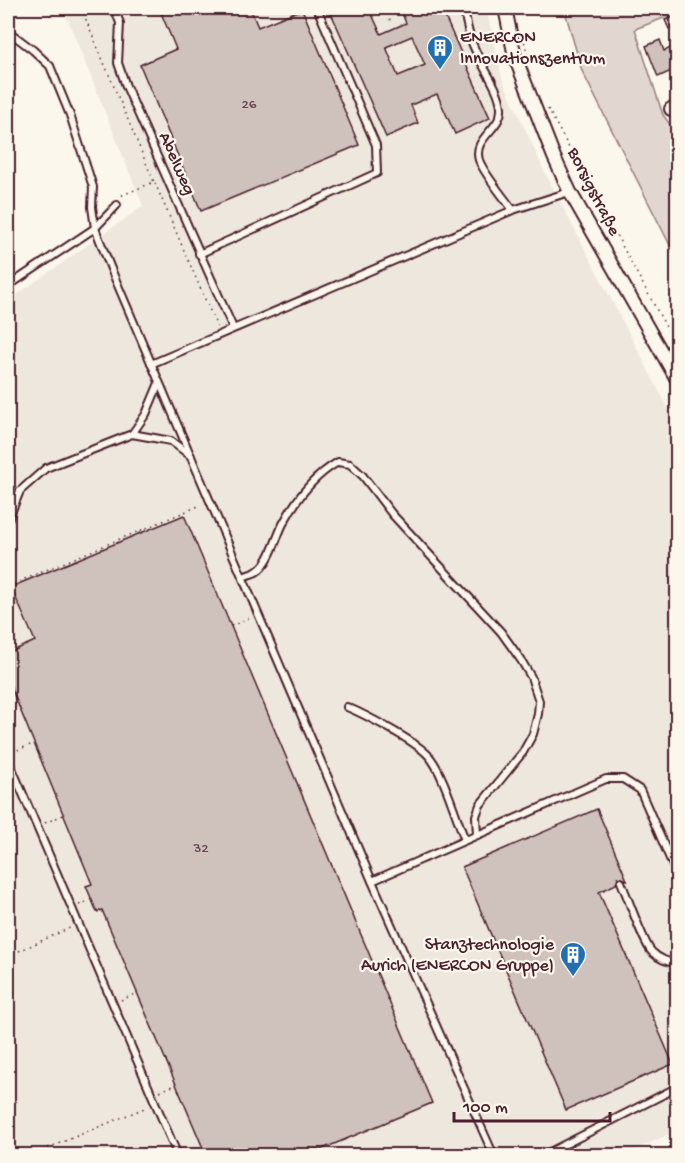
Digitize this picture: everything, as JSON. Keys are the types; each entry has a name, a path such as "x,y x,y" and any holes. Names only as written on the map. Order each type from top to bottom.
{"street":[{"name":"Borsigstraße","path":"505,8 515,57 570,192 678,381"}],"lane":[{"name":"Abelweg","path":"114,8 120,23 118,63 233,328"},
{"path":"199,254 377,173 376,145 317,8"},
{"path":"464,8 475,51 498,94 501,108 498,123 482,140 478,150 479,161 513,210"},
{"path":"8,31 50,66 70,115 93,187 92,207 95,228 372,880 494,1155"},
{"path":"151,364 513,210 570,192"},
{"path":"8,286 95,228 117,205"},
{"path":"132,434 146,414 159,383"},
{"path":"8,520 20,491 46,468 132,434 171,441 191,456"},
{"path":"243,577 256,572 263,566 284,522 307,488 323,471 338,462 350,464 363,476 393,514 501,632 531,677 539,701 533,734 523,752 480,805 476,816 477,835"},
{"path":"347,707 363,713 428,754 436,767 465,840"},
{"path":"8,759 178,1155"},
{"path":"372,880 606,779 623,779 640,790 678,877"},
{"path":"621,882 650,951 662,959 673,963 678,962"},
{"path":"542,1155 678,1087"}],"path":[{"path":"81,8 220,334"},
{"path":"384,8 392,24"},
{"path":"523,37 528,58"},
{"name":"Borsigstraße","path":"546,104 678,349"},
{"path":"117,205 120,195 154,182"},
{"path":"8,586 210,501"},
{"path":"231,626 259,614"},
{"path":"8,754 33,744"},
{"path":"36,827 63,815"},
{"path":"71,908 92,899"},
{"path":"8,956 78,924"},
{"path":"112,1004 137,993"},
{"path":"152,1095 176,1084"},
{"path":"48,1148 155,1103"}],"shaded area":[{"path":"63,8 486,8 502,78 545,173 677,425 677,1130 623,1156 8,1155 8,301 143,206"},
{"path":"564,8 677,8 677,13 635,29 663,115 677,134 677,259 582,71"}],"building":[{"path":"159,8 250,8 258,27 302,9 359,145 201,211 140,65 176,49"},
{"name":"ENERCON Innovationszentrum","path":"344,8 369,8 381,34 406,23 400,8 441,8 490,118 455,134 437,94 411,105 418,123 386,137 331,13","holes":["412,36 425,65 398,76 386,47"]},
{"path":"678,15 678,26 669,29 665,20"},
{"path":"660,40 664,51 678,45 678,68 658,77 646,46"},
{"path":"184,515 432,1103 308,1155 206,1155 102,910 97,912 86,886 92,884 8,680 8,653 35,641 11,587"},
{"name":"Stanztechnologie Aurich (ENERCON Gruppe)","path":"597,809 627,880 618,877 616,884 599,892 673,1064 566,1110 462,867"}],"place":[{"name":"ENERCON Innovationszentrum","path":"440,71"},
{"name":"Stanztechnologie Aurich (ENERCON Gruppe)","path":"573,978"}]}
